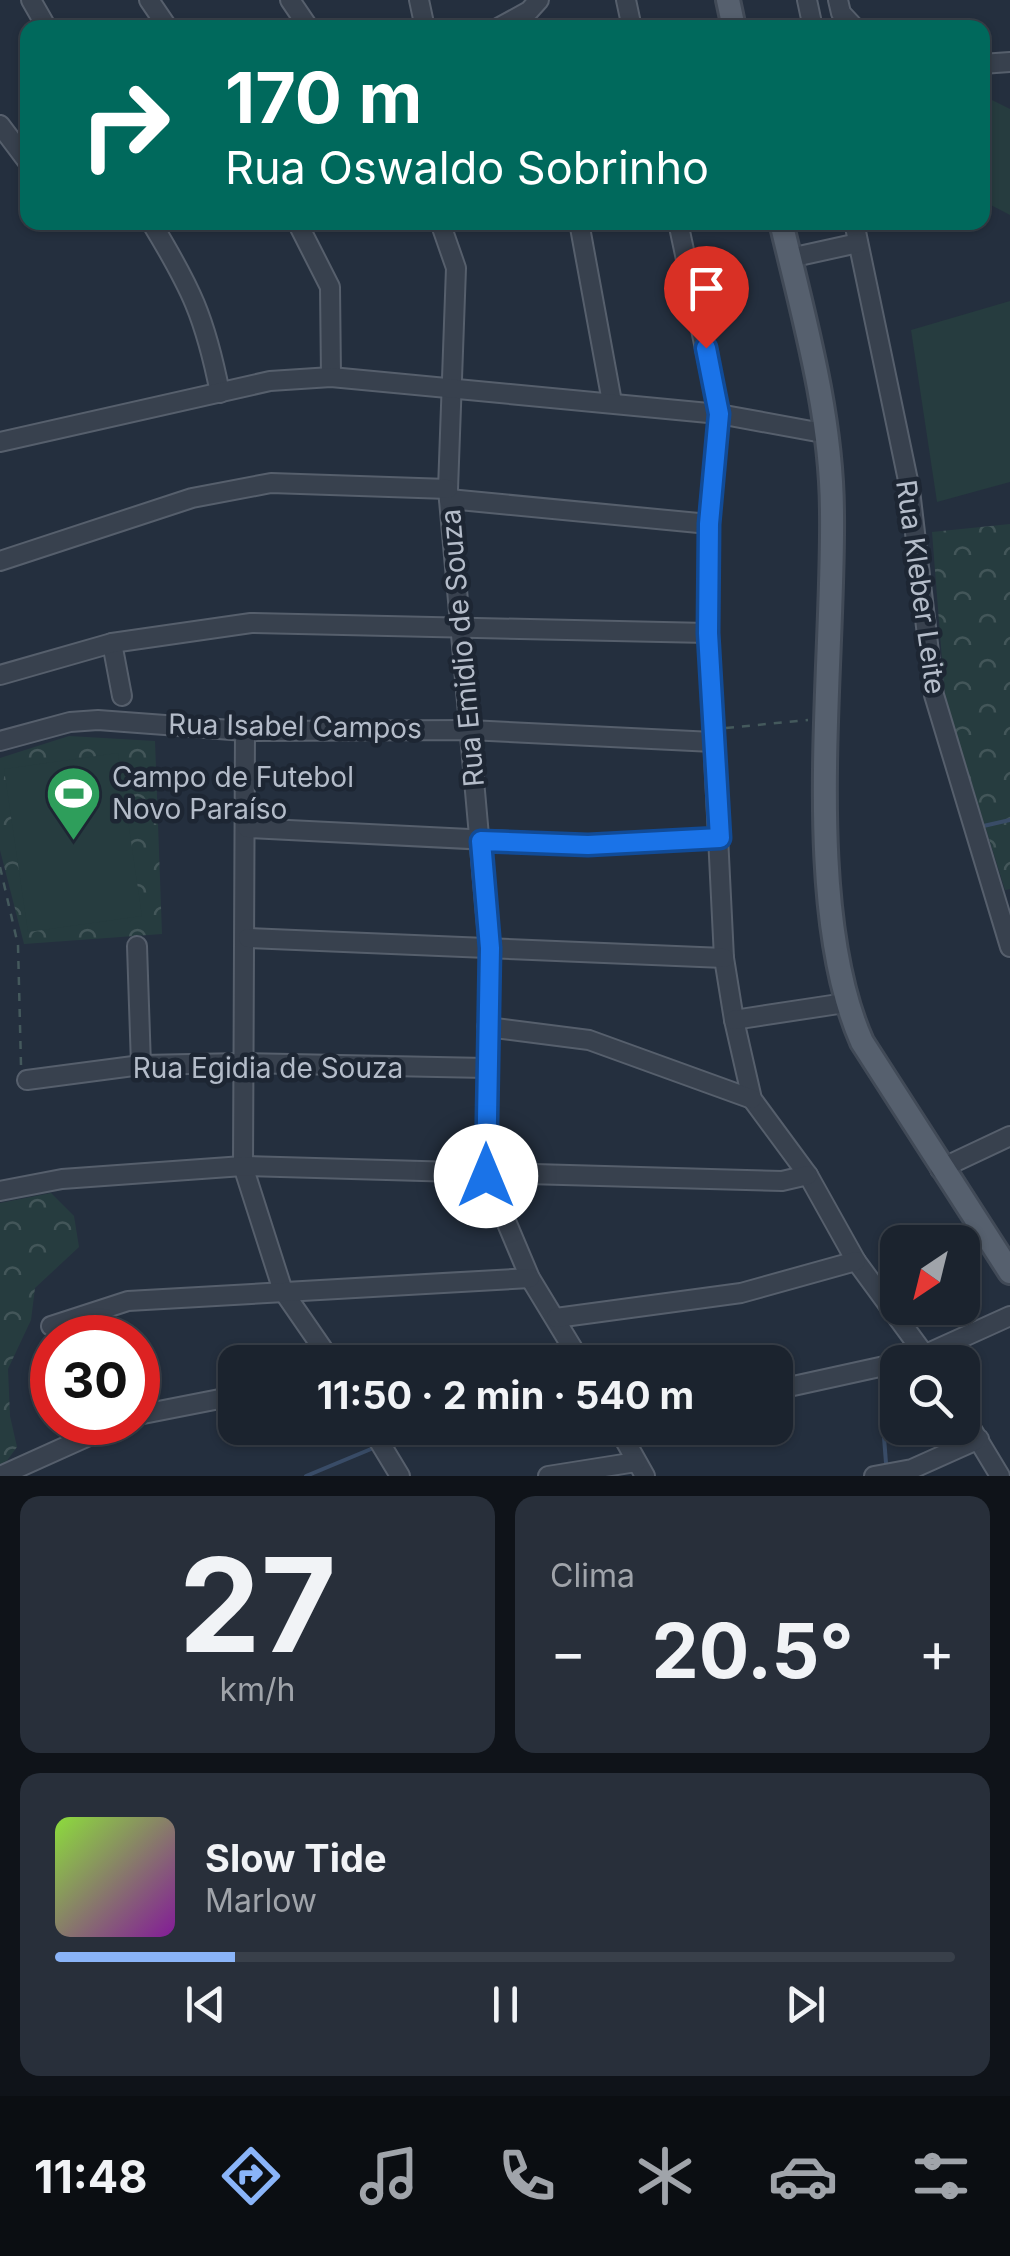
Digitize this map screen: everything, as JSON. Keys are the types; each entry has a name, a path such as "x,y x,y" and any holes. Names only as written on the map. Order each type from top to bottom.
{"main road":[{"path":"783,230 828,434 832,511 827,840 834,944 845,1003 862,1042 940,1169 1010,1272"}],"street":[{"path":"0,125 20,151"},
{"path":"156,230 196,298 206,325 220,393"},
{"path":"301,230 330,287 332,377"},
{"name":"Rua Emidio de Souza","path":"443,230 456,268 448,390 448,494 490,948 486,1176 530,1278 571,1345"},
{"path":"580,230 612,402"},
{"path":"680,230 719,414 709,524 708,633 724,958 734,1020 752,1099 808,1175 856,1261 918,1345"},
{"name":"Rua Kleber Leite","path":"856,230 910,490 934,695 1004,904 1010,947"},
{"path":"790,258 858,243"},
{"path":"0,442 270,381 332,377 719,414 828,434"},
{"path":"0,562 192,498 271,483 448,494 709,524"},
{"path":"0,674 112,643 251,623 708,633"},
{"path":"112,643 122,696"},
{"name":"Rua Isabel Campos","path":"0,741 70,722 98,720 246,731 470,730 713,736"},
{"path":"246,731 248,938 242,1063 243,1166 282,1291 320,1345"},
{"path":"247,828 588,845 720,838"},
{"path":"248,938 724,958"},
{"path":"136,946 141,1066"},
{"path":"734,1020 845,1003"},
{"path":"487,1026 589,1040 752,1099"},
{"name":"Rua Egidia de Souza","path":"27,1080 141,1066 242,1063 486,1068"},
{"path":"940,1169 1010,1136"},
{"path":"0,1191 62,1179 243,1166 486,1176 782,1181 808,1175"},
{"path":"556,1318 740,1293 856,1261"},
{"path":"84,1315 128,1300 530,1278"},
{"path":"955,1345 1010,1316"},
{"path":"793,1386 880,1367"},
{"path":"160,1411 218,1399"},
{"path":"980,1441 1000,1476"},
{"path":"0,1476 69,1445"},
{"path":"381,1445 400,1476"},
{"path":"548,1476 641,1469 628,1445"},
{"path":"874,1476 912,1469 966,1445"}],"path":[{"path":"713,736 829,718"},
{"path":"0,867 18,945 21,1071 27,1080"}],"green space":[{"path":"990,99 1010,109 1010,215 990,205"},
{"path":"1010,301 1010,482 937,502 911,330"},
{"path":"1010,524 1010,889 1005,890 945,698 932,532"},
{"name":"Campo de Futebol Novo Paraíso","path":"69,736 155,741 162,934 24,944 0,850 0,758"},
{"name":"Campo de Futebol Novo Paraíso","path":"118,753 142,916 28,932 4,769"},
{"path":"51,1193 74,1216 79,1247 35,1288 30,1322 8,1369 10,1416 17,1447 0,1470 0,1203"}],"waterway":[{"path":"979,827 1010,820"},
{"path":"885,1445 886,1463"},
{"path":"306,1476 371,1449"}],"place":[{"name":"Campo de Futebol Novo Paraíso","path":"73,842"}],"route":[{"path":"486,1176 490,948 481,841 588,845 720,838 708,633 709,524 719,414 706,348"}]}
